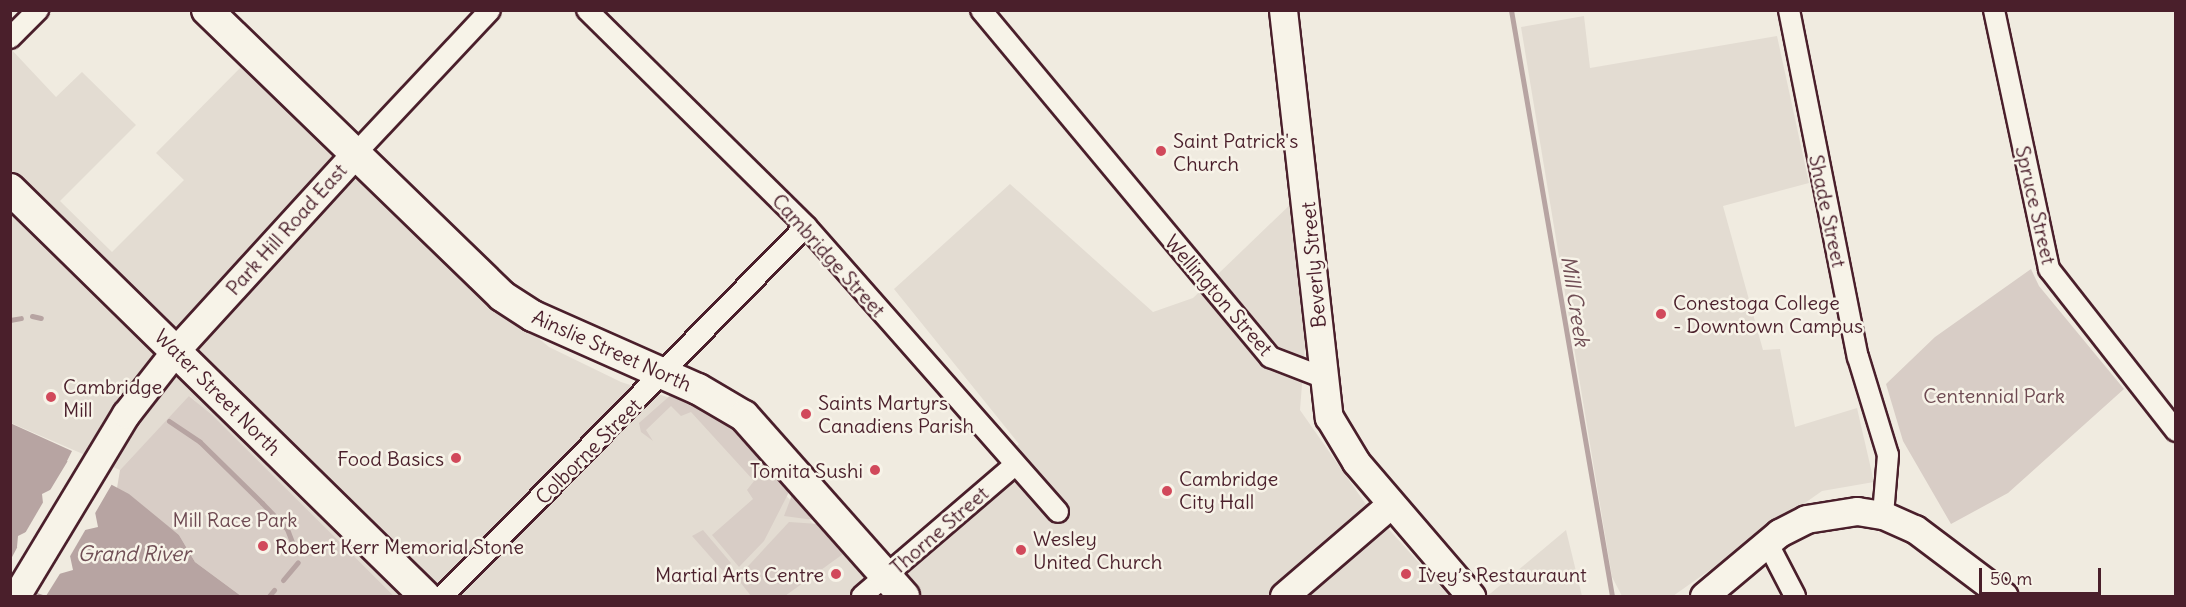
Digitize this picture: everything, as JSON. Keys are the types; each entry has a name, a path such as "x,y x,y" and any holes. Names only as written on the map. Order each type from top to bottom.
{"main road":[{"name":"Ainslie Street North","path":"207,10 502,296 543,321 664,374 744,416 895,586"},
{"name":"Beverly Street","path":"1283,10 1310,214 1322,377"},
{"name":"Park Hill Road East","path":"16,597 98,460 176,350 355,154"},
{"name":"Water Street North","path":"10,189 425,597"},
{"path":"1322,377 1337,434 1391,504 1471,597"},
{"path":"1284,597 1391,504"},
{"path":"1704,597 1767,542 1815,517 1883,514 1915,529 2004,597"}],"street":[{"path":"10,38 38,10"},
{"name":"Park Hill Road East","path":"355,154 490,10"},
{"name":"Cambridge Street","path":"587,10 806,226 1058,512"},
{"name":"Wellington Street","path":"981,10 1270,357 1322,377"},
{"name":"Shade Street","path":"1789,10 1858,357 1888,455 1883,514"},
{"name":"Spruce Street","path":"1994,10 2049,269 2175,431"},
{"name":"Colborne Street","path":"444,597 806,226"},
{"name":"Thorne Street","path":"862,597 895,586 1015,465"},
{"path":"1767,542 1795,597"}],"shaded area":[{"name":"Conestoga College - Downtown Campus","path":"1584,16 1590,68 1777,36 1809,183 1723,206 1763,350 1780,349 1795,427 1857,408 1874,482 1822,491 1673,596 1622,596 1612,577 1521,27"},
{"path":"10,48 56,97 82,72 136,125 60,201 112,252 184,180 156,153 243,65 398,220 549,347 621,382 701,408 865,577 1019,444 894,289 1010,184 1153,312 1193,298 1295,200 1305,346 1300,410 1365,503 1449,596 394,596 190,396 120,470 11,423"},
{"path":"1566,530 1582,596 1486,596 1491,593"}],"green space":[{"name":"Centennial Park","path":"2031,269 2039,286 2124,389 2008,493 1951,524 1903,441 1886,384 1935,337"},
{"path":"673,393 725,419 789,492 764,541 739,567 712,535 753,499 747,490 754,481 691,412 681,416 671,406 646,430 653,441 641,432 639,423"},
{"name":"Mill Race Park","path":"189,396 212,415 394,596 241,596 195,562 179,535 117,488 120,470"},
{"path":"792,495 814,520 784,516"},
{"path":"789,522 818,524 843,554 785,596 751,596 737,578"},
{"path":"703,530 731,563 723,571 692,536"}],"water":[{"name":"Grand River","path":"10,423 72,451 67,461 129,494 179,535 195,562 241,596 40,596 11,581","holes":["52,489 95,512 98,527 85,530 43,503 42,494","26,532 70,556 73,570 59,574 17,547 18,536"]}],"pier":[{"path":"75,449 70,459 112,484 94,515 49,492"},
{"path":"45,499 87,527 69,558 24,535"},
{"path":"19,544 61,572 46,596 10,584 11,559"}],"waterway":[{"name":"Mill Creek","path":"1511,10 1612,596"},
{"path":"32,316 41,318"},
{"path":"10,320 21,318"},
{"path":"169,421 200,442 262,503 287,529 293,545"},
{"path":"283,580 298,562"},
{"path":"269,596 274,590"}],"place":[{"name":"Saint Patrick's Church","path":"1161,151"},
{"name":"Conestoga College - Downtown Campus","path":"1661,314"},
{"name":"Cambridge Mill","path":"51,397"},
{"name":"Saints Martyrs Canadiens Parish","path":"806,414"},
{"name":"Food Basics","path":"456,458"},
{"name":"Tomita Sushi","path":"875,470"},
{"name":"Cambridge City Hall","path":"1167,491"},
{"name":"Robert Kerr Memorial Stone","path":"263,546"},
{"name":"Wesley United Church","path":"1021,550"},
{"name":"Martial Arts Centre","path":"836,574"},
{"name":"Ivey’s Restauraunt","path":"1406,574"}]}
